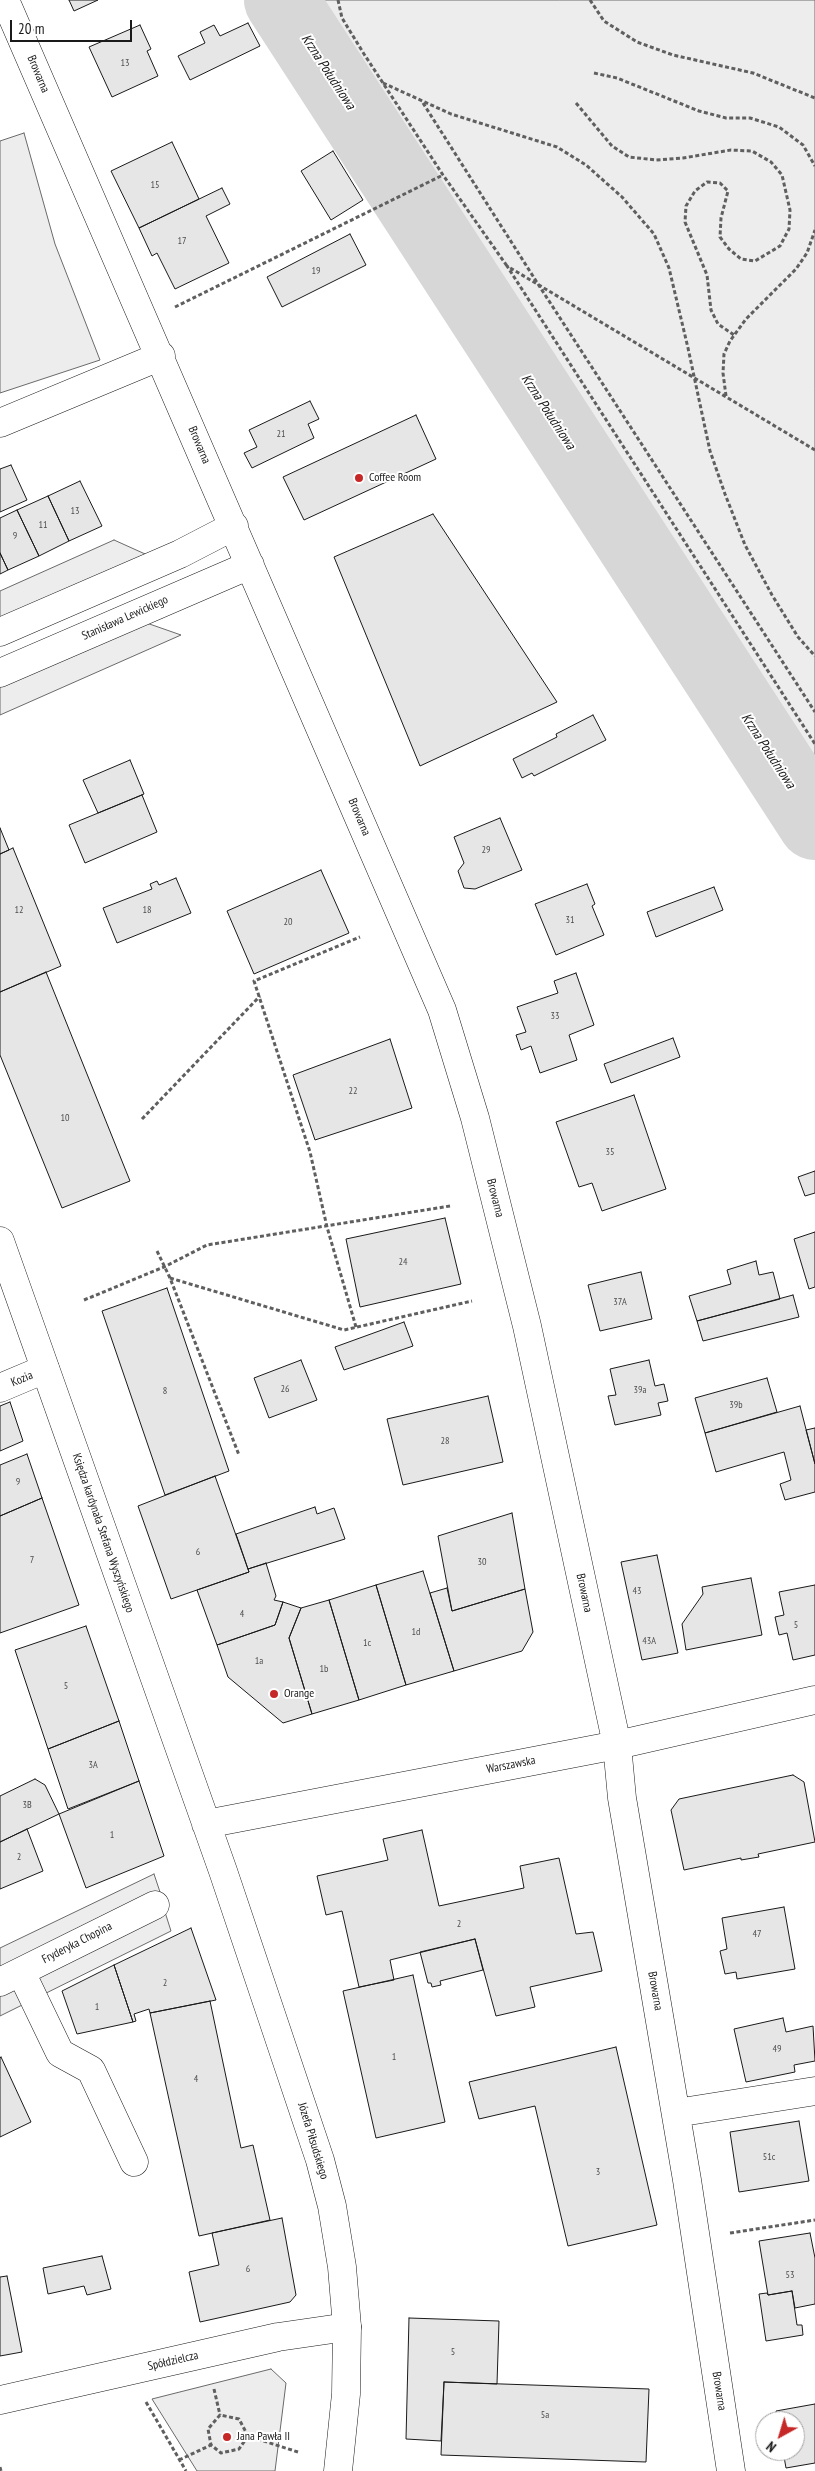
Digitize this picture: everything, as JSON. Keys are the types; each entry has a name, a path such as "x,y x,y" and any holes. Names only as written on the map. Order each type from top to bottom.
{"street":[{"name":"Browarna","path":"5,0 161,356 442,1010 475,1118 527,1326 617,1744 622,1798 676,2113 732,2471"},
{"path":"0,423 161,356"},
{"path":"0,632 180,554 234,526"},
{"name":"Stanisława Lewickiego","path":"0,673 250,565"},
{"name":"Księdza kardynała Stefana Wyszyńskiego","path":"0,1241 206,1824"},
{"name":"Kozia","path":"0,1388 45,1369"},
{"name":"Warszawska","path":"206,1824 617,1744 815,1700"},
{"name":"Józefa Piłsudskiego","path":"206,1824 320,2160 332,2206 342,2267 347,2327 346,2394 338,2471"},
{"name":"Fryderyka Chopina","path":"11,1977 155,1905"},
{"path":"11,1977 60,2053 91,2070 134,2162"},
{"path":"676,2113 815,2091"},
{"name":"Spółdzielcza","path":"0,2400 278,2336 347,2327"}],"path":[{"path":"338,0 342,18 383,83 443,175 507,266 815,744"},
{"path":"590,0 604,21 637,42 673,55 753,73 815,98"},
{"path":"594,73 617,78 700,112 726,118 750,118 779,127 803,145 815,166"},
{"path":"383,83 451,114 557,147 586,165 622,197 654,234 669,268 710,451 725,494 745,545 772,595 798,637 815,656"},
{"path":"422,102 815,712"},
{"path":"576,103 612,146 629,157 656,160 683,158 731,150 752,151 771,162 782,175 790,210 789,229 780,246 755,261 741,259 729,249 720,236 721,218 728,191 720,183 707,182 695,191 686,206 685,222 706,274 711,310 718,324 734,335"},
{"path":"170,309 443,175"},
{"path":"726,397 723,373 724,354 734,335 746,319 796,269 807,253 815,230"},
{"path":"507,266 815,450"},
{"path":"356,1327 328,1227 310,1152 254,981 360,937"},
{"path":"142,1119 260,996"},
{"path":"84,1300 164,1267 207,1245 450,1206"},
{"path":"157,1251 170,1278 239,1455"},
{"path":"170,1278 344,1330 472,1301"},
{"path":"725,2234 815,2220"},
{"path":"213,2388 220,2415"},
{"path":"142,2395 186,2471"},
{"path":"220,2415 239,2419 248,2436 298,2452"},
{"path":"220,2415 208,2429 211,2445 221,2453 239,2449 248,2436"},
{"path":"179,2460 211,2445"},
{"path":"0,2467 1,2471"}],"shaded area":[{"path":"304,0 815,0 815,777 386,127"},
{"path":"24,133 55,244 100,360 0,393 0,141"},
{"path":"114,540 154,558 0,626 0,591"},
{"path":"138,620 181,635 0,715 0,682"},
{"path":"154,1874 161,1895 0,1973 0,1948"},
{"path":"164,1909 171,1931 0,2016 0,1991"},
{"path":"271,2369 286,2383 275,2471 197,2471 152,2399"}],"building":[{"path":"69,0 98,0 74,11"},
{"path":"248,23 260,46 190,80 178,56 205,43 200,32 214,25 220,36"},
{"path":"140,25 151,49 147,51 158,76 112,97 89,47"},
{"path":"172,142 199,199 139,228 111,171"},
{"path":"333,151 363,200 331,220 301,171"},
{"path":"222,188 230,204 206,216 229,263 175,289 157,253 152,256 139,228"},
{"path":"350,234 366,265 282,307 267,277"},
{"path":"310,401 319,419 308,424 314,438 252,468 244,453 257,447 249,430"},
{"path":"416,415 436,459 304,520 283,477"},
{"path":"11,465 27,500 0,512 0,469"},
{"path":"80,481 102,526 69,541 48,496"},
{"path":"48,496 69,541 39,556 17,510"},
{"path":"17,510 39,556 8,570 0,553 0,518"},
{"path":"433,514 557,702 420,766 334,557"},
{"path":"0,553 8,570 0,574"},
{"path":"593,715 606,740 534,776 532,773 522,778 513,759 557,737 556,734"},
{"path":"130,760 144,794 98,813 83,780"},
{"path":"142,795 157,832 85,863 69,825"},
{"path":"500,818 522,870 475,889 464,888 458,871 464,863 454,837"},
{"path":"0,828 9,850 0,854"},
{"path":"13,848 61,966 0,992 0,854"},
{"path":"321,870 349,933 254,974 227,911"},
{"path":"176,878 191,913 117,943 103,908 152,889 150,884 157,881 159,885"},
{"path":"587,884 595,904 592,906 604,935 556,955 535,904"},
{"path":"714,887 723,910 656,937 647,912"},
{"path":"46,972 130,1181 62,1208 0,1055 0,992"},
{"path":"576,973 594,1025 569,1035 577,1060 540,1073 531,1046 521,1050 516,1035 526,1032 517,1007 558,993 554,981"},
{"path":"673,1038 680,1057 611,1083 604,1064"},
{"path":"390,1039 412,1108 315,1140 293,1075"},
{"path":"634,1095 666,1189 602,1211 592,1183 579,1187 556,1122"},
{"path":"815,1171 815,1193 805,1196 798,1177"},
{"path":"445,1218 461,1284 360,1307 346,1239"},
{"path":"815,1232 815,1287 809,1289 794,1239"},
{"path":"756,1261 759,1275 773,1272 780,1299 697,1321 689,1296 731,1284 727,1270"},
{"path":"641,1272 652,1319 600,1331 588,1285"},
{"path":"167,1288 229,1471 165,1495 102,1311"},
{"path":"793,1295 799,1317 703,1341 697,1321"},
{"path":"404,1322 413,1346 344,1370 335,1347"},
{"path":"301,1360 317,1400 269,1418 254,1378"},
{"path":"649,1360 655,1386 664,1384 668,1401 658,1403 661,1415 615,1425 608,1396 616,1395 610,1369"},
{"path":"767,1378 777,1412 705,1433 695,1398"},
{"path":"488,1396 503,1462 403,1485 387,1419"},
{"path":"10,1402 23,1441 0,1451 0,1406"},
{"path":"800,1406 815,1464 815,1492 785,1500 780,1484 791,1480 784,1452 716,1472 705,1433"},
{"path":"815,1428 815,1464 806,1430"},
{"path":"27,1454 42,1498 0,1516 0,1465"},
{"path":"215,1476 249,1572 171,1599 138,1506"},
{"path":"42,1498 79,1605 0,1633 0,1516"},
{"path":"315,1507 317,1514 334,1508 345,1539 248,1569 236,1534"},
{"path":"512,1513 525,1589 452,1611 438,1536"},
{"path":"657,1555 678,1653 642,1660 621,1562"},
{"path":"266,1563 276,1596 274,1600 283,1602 275,1625 217,1645 197,1590 249,1572 248,1569"},
{"path":"423,1571 454,1671 406,1685 376,1585"},
{"path":"751,1578 762,1635 686,1650 682,1624 703,1594 702,1587"},
{"path":"376,1585 406,1685 359,1700 329,1600"},
{"path":"815,1585 815,1655 793,1660 787,1633 779,1635 775,1617 784,1615 779,1592"},
{"path":"447,1588 452,1611 525,1589 533,1632 522,1651 454,1671 430,1593"},
{"path":"329,1600 359,1700 312,1714 289,1638 301,1608"},
{"path":"283,1602 301,1608 289,1638 312,1714 283,1723 228,1677 217,1645 275,1625"},
{"path":"86,1626 119,1721 48,1749 15,1650"},
{"path":"119,1721 139,1781 68,1809 48,1749"},
{"path":"793,1775 804,1782 815,1842 758,1854 759,1857 741,1860 741,1858 684,1870 671,1810 679,1799"},
{"path":"35,1779 45,1785 59,1814 0,1842 0,1796"},
{"path":"139,1781 164,1856 86,1888 59,1814"},
{"path":"27,1829 43,1871 0,1889 0,1842"},
{"path":"422,1830 439,1906 524,1888 520,1866 559,1858 576,1934 593,1932 602,1971 530,1987 535,2007 496,2016 475,1939 390,1960 394,1980 359,1987 342,1911 326,1915 317,1876 388,1860 383,1839"},
{"path":"784,1907 795,1969 737,1979 736,1972 725,1974 720,1951 727,1949 722,1918"},
{"path":"191,1928 216,2000 150,2013 149,2009 134,2014 136,2021 133,2022 114,1965"},
{"path":"475,1939 483,1970 440,1981 441,1985 432,1987 431,1983 428,1983 420,1952"},
{"path":"114,1965 133,2022 77,2034 62,1991"},
{"path":"413,1975 445,2122 376,2138 343,1991"},
{"path":"210,2001 241,2148 253,2145 270,2220 199,2236 150,2013"},
{"path":"783,2018 786,2032 813,2026 815,2061 794,2065 795,2072 746,2082 734,2029"},
{"path":"616,2047 657,2225 568,2246 535,2106 479,2119 469,2082"},
{"path":"0,2058 31,2122 0,2137"},
{"path":"799,2121 809,2181 739,2192 730,2132"},
{"path":"282,2218 296,2295 290,2302 200,2322 189,2272 219,2265 212,2233"},
{"path":"810,2233 815,2258 815,2304 795,2308 792,2291 768,2295 759,2241"},
{"path":"102,2256 111,2289 87,2295 84,2286 48,2294 43,2268"},
{"path":"7,2276 22,2352 0,2356 0,2277"},
{"path":"792,2291 797,2325 802,2325 803,2335 766,2341 759,2294 767,2293 768,2295"},
{"path":"409,2318 499,2321 497,2384 444,2382 441,2441 406,2439"},
{"path":"444,2382 649,2389 646,2462 441,2455"},
{"path":"815,2404 815,2463 786,2468 785,2461 805,2461 805,2411 776,2411"}],"waterway":[{"name":"Krzna Południowa","path":"281,0 815,823"}],"place":[{"name":"Coffee Room","path":"359,478"},
{"name":"Orange","path":"274,1694"},
{"name":"Jana Pawła II","path":"227,2437"}]}
